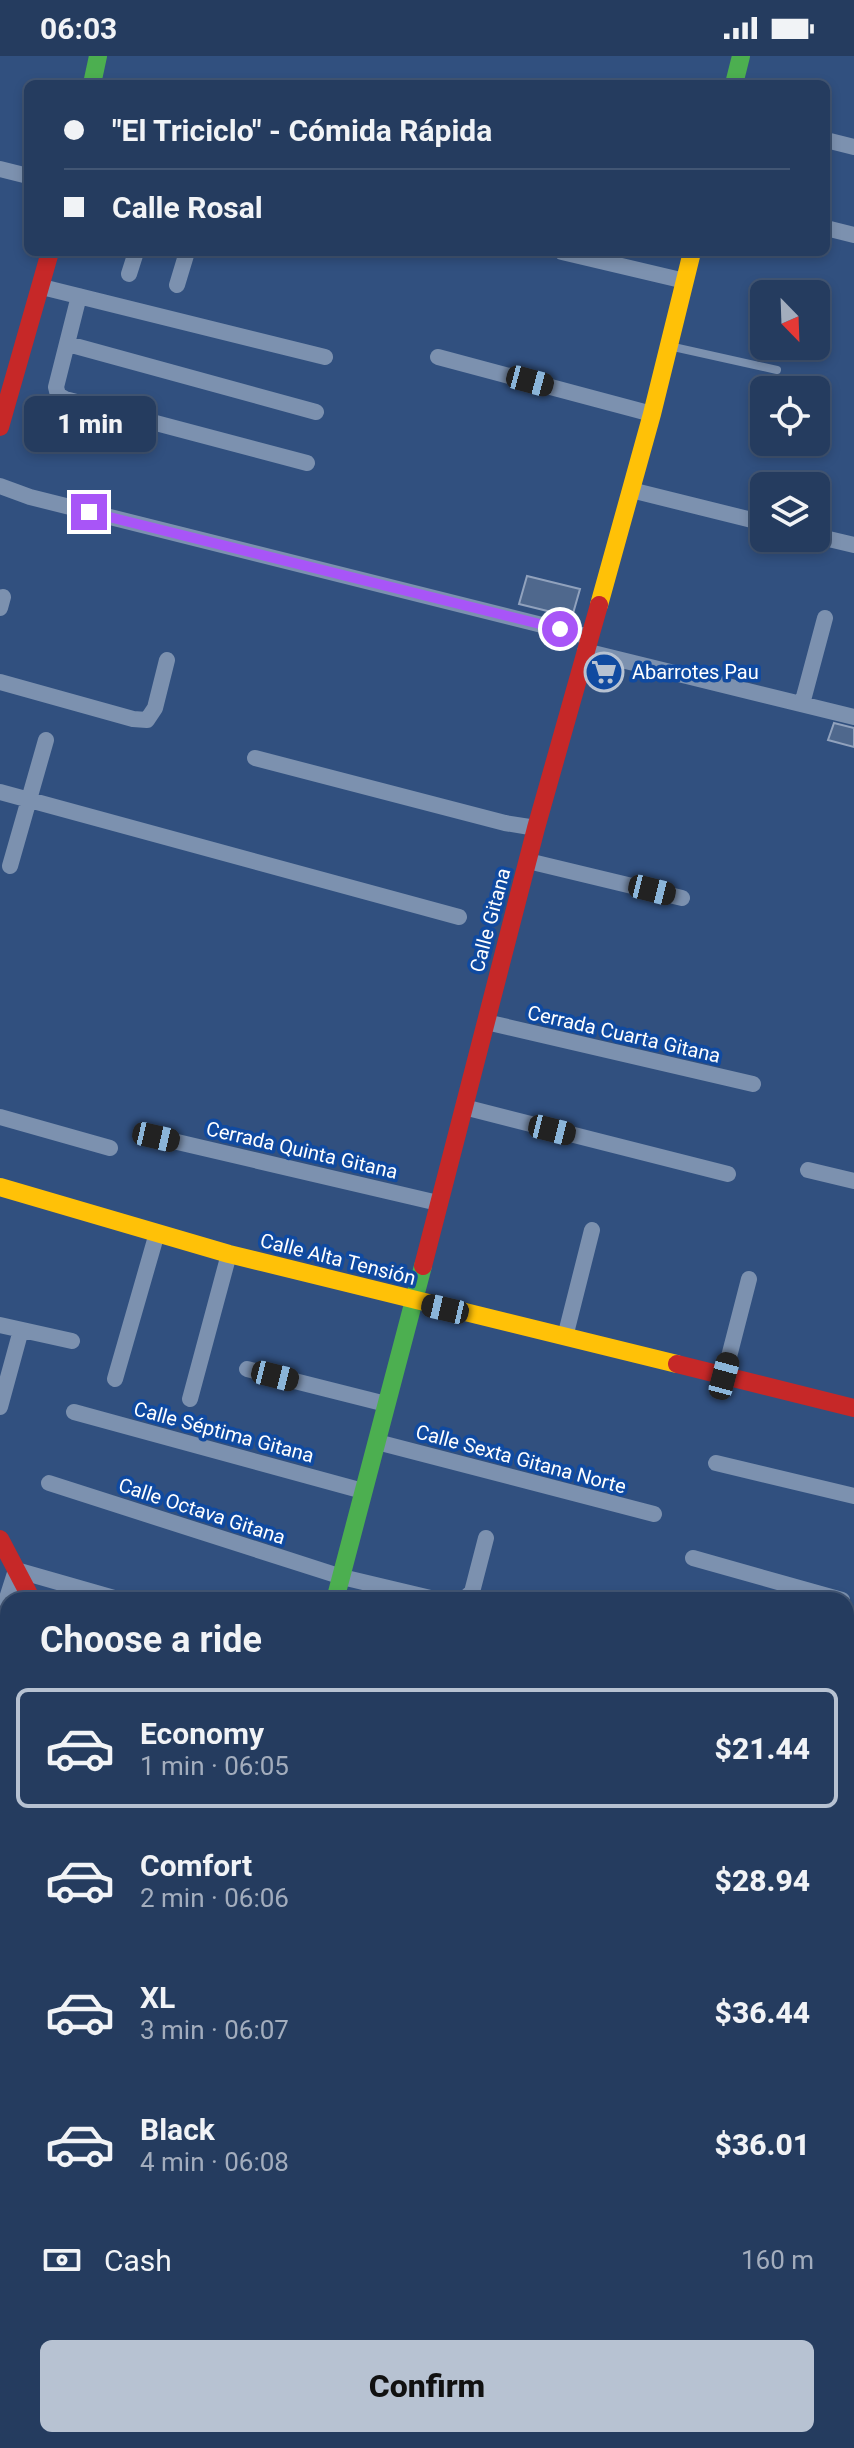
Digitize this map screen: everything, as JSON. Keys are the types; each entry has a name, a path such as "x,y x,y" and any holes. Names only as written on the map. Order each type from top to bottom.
{"street":[{"path":"97,80 98,56"},
{"path":"735,80 741,56"},
{"path":"830,141 854,147"},
{"path":"0,169 24,175"},
{"path":"830,229 854,235"},
{"path":"0,427 49,256"},
{"path":"129,274 135,256"},
{"path":"177,285 186,256"},
{"path":"579,256 685,281"},
{"name":"Calle Gitana","path":"337,1592 536,828 652,414 691,256"},
{"path":"42,287 325,357"},
{"path":"79,296 56,387 58,395 307,463"},
{"path":"68,344 316,412"},
{"path":"438,357 652,414"},
{"path":"0,486 30,497 854,717"},
{"path":"631,490 750,520"},
{"path":"830,539 854,545"},
{"path":"802,704 825,618"},
{"path":"0,682 133,719 147,720 155,708 167,660"},
{"path":"10,866 46,740"},
{"path":"255,758 505,823 536,828"},
{"path":"0,792 459,917"},
{"path":"528,861 682,898"},
{"name":"Cerrada Cuarta Gitana","path":"486,1022 753,1084"},
{"path":"464,1107 728,1174"},
{"path":"0,1117 110,1148"},
{"name":"Cerrada Quinta Gitana","path":"156,1137 438,1203"},
{"path":"808,1170 854,1181"},
{"name":"Calle Alta Tensión","path":"0,1187 229,1254 854,1408"},
{"path":"565,1337 592,1230"},
{"path":"115,1379 157,1233"},
{"path":"190,1399 229,1254"},
{"path":"724,1376 749,1279"},
{"path":"0,1325 72,1341"},
{"path":"0,1407 21,1330"},
{"path":"247,1369 386,1404"},
{"name":"Calle Séptima Gitana","path":"74,1412 363,1491"},
{"name":"Calle Sexta Gitana Norte","path":"377,1442 654,1514"},
{"path":"716,1463 854,1496"},
{"name":"Calle Octava Gitana","path":"49,1483 342,1577 405,1592"},
{"path":"472,1592 486,1538"},
{"path":"0,1539 28,1592"},
{"path":"693,1558 815,1592"},
{"path":"16,1570 93,1592"},
{"path":"9,1592 16,1570"}],"lane":[{"path":"668,345 777,370"}],"building":[{"path":"527,576 580,589 572,617 519,604"},
{"path":"834,723 854,728 854,747 828,740"}],"traffic: fast":[{"path":"93,80 98,56"},
{"path":"735,80 741,56"},
{"path":"337,1592 423,1266"}],"traffic: slow":[{"path":"599,605 652,414 691,256"},
{"path":"0,1187 229,1254 677,1364"}],"traffic: jam":[{"path":"0,427 49,256"},
{"path":"423,1266 536,828 599,605"},
{"path":"677,1364 854,1408"},
{"path":"0,1539 28,1592"}],"place":[{"name":"Abarrotes Pau","path":"604,672"}],"route":[{"path":"89,512 560,629"}]}
